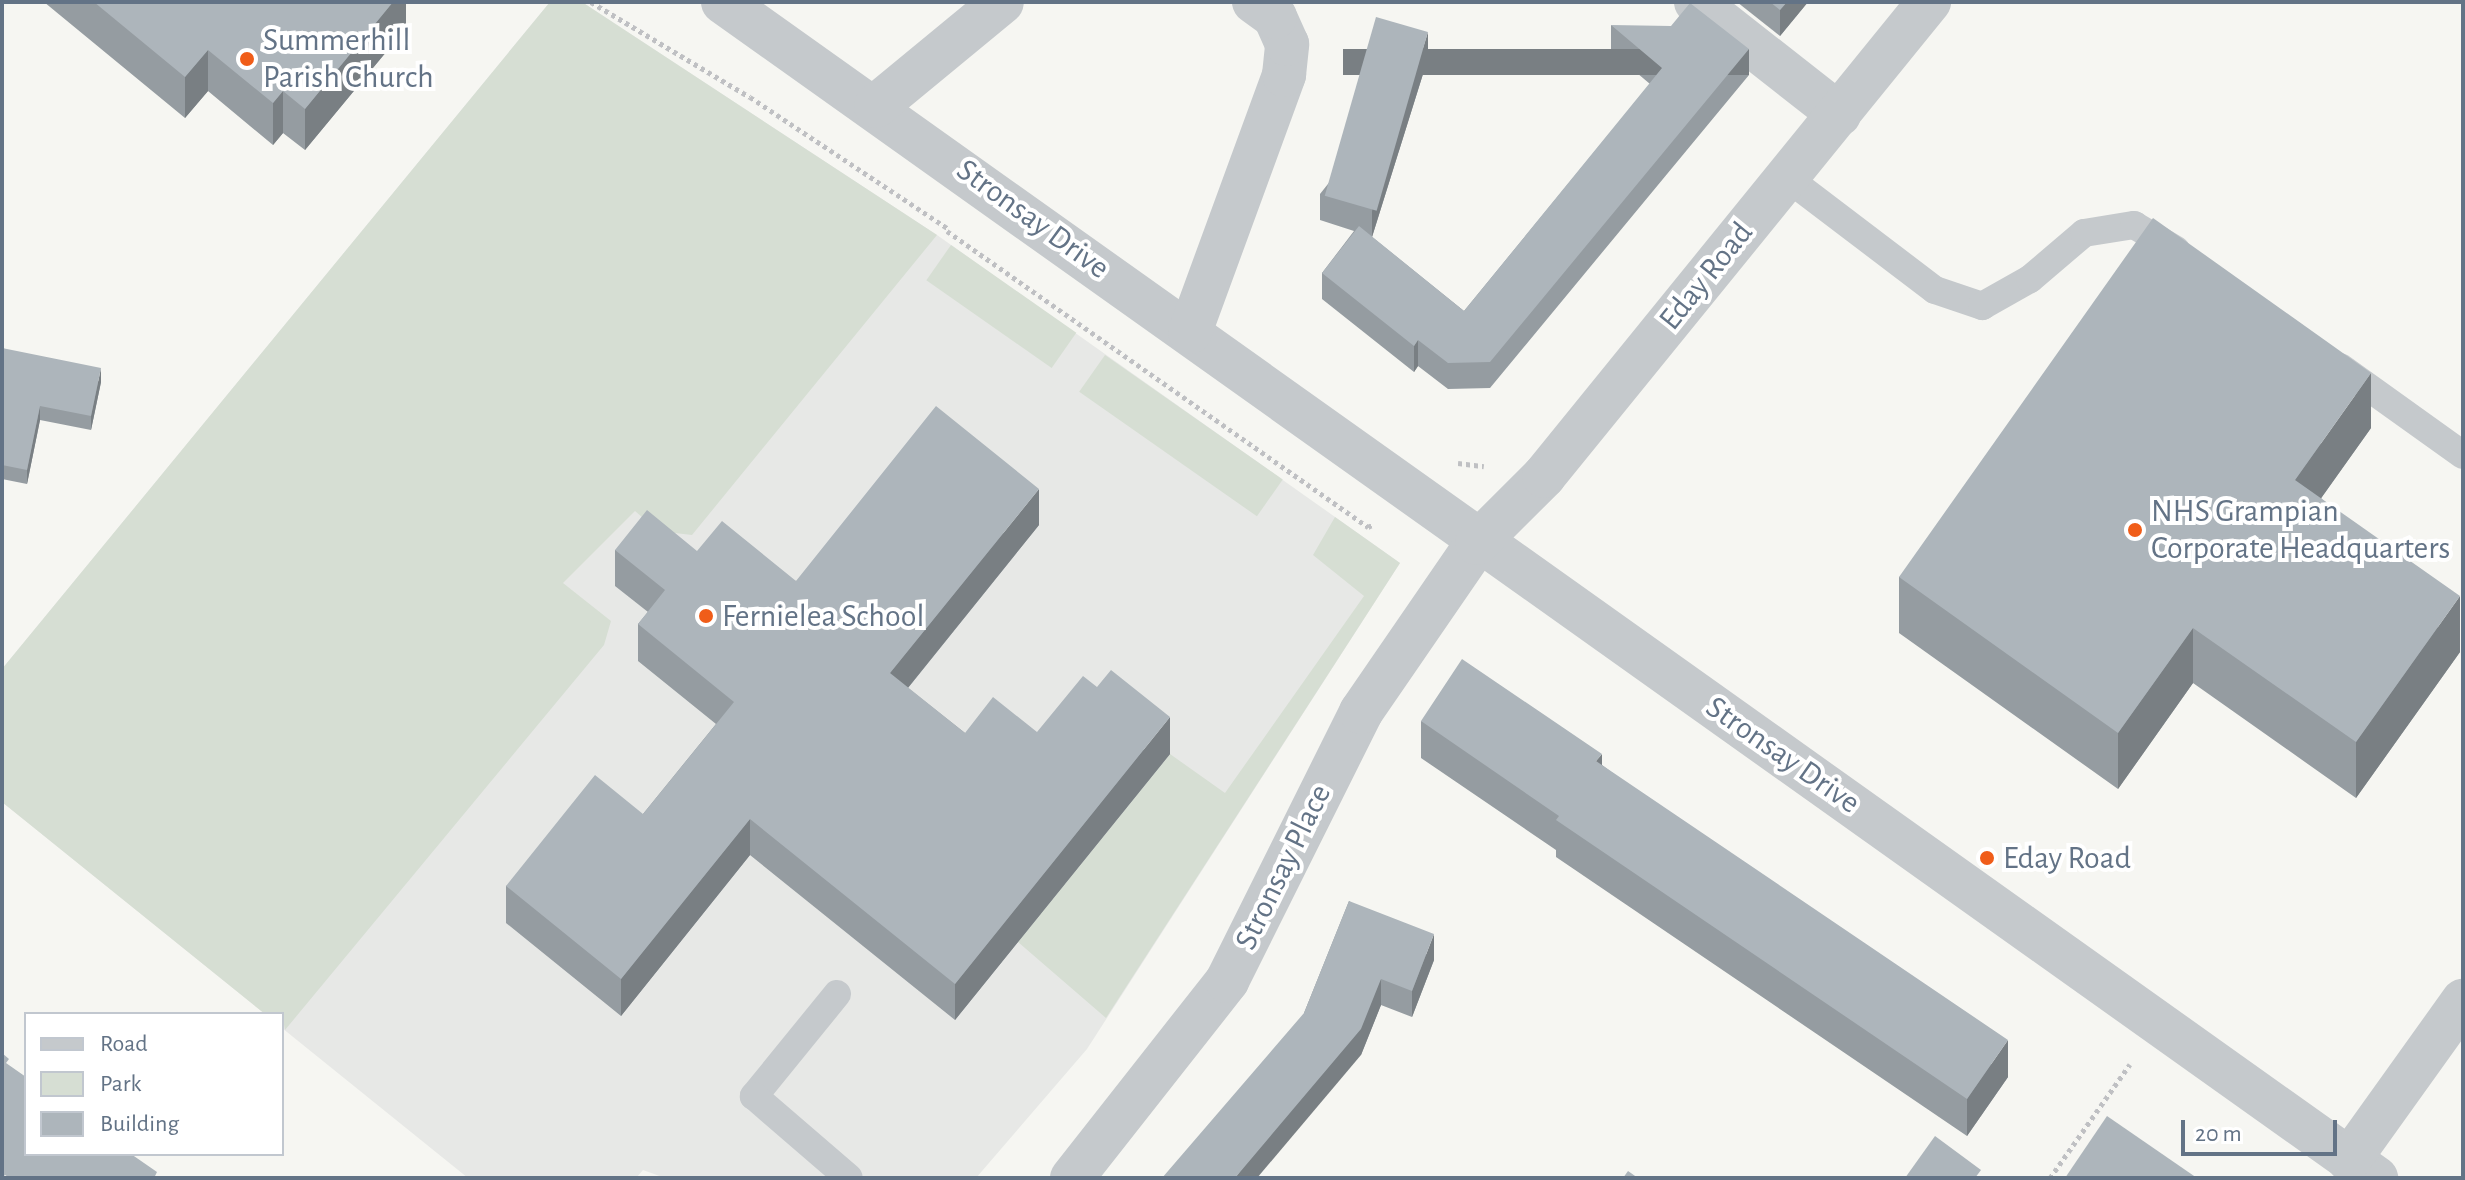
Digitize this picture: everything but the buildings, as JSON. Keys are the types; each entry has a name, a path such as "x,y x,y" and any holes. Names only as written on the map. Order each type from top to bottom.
{"street":[{"name":"Stronsay Drive","path":"723,2 876,106 1477,543 2160,1021 2362,1169"},
{"path":"876,106 1002,2"},
{"path":"1190,332 1284,75 1287,44 1275,17 1254,2"},
{"path":"1696,2 1839,114"},
{"name":"Eday Road","path":"1477,543 1544,476 1929,2"},
{"name":"Stronsay Place","path":"1072,1178 1227,981 1361,712 1477,543"},
{"path":"2362,1169 2463,1001"}],"lane":[{"path":"1786,177 1935,290 1982,306 2030,279 2084,233 2134,225 2205,271"},
{"path":"2321,353 2463,455"},
{"path":"837,994 754,1096 849,1178"}],"path":[{"path":"591,2 750,97 947,231 1368,527 1416,498 1446,462 1488,466"},
{"path":"947,231 984,184"},
{"path":"2050,1178 2160,1021"}],"shaded area":[{"name":"Fernielea School","path":"550,2 582,2 937,235 1400,563 1087,1049 976,1178 665,1178 643,1170 636,1178 468,1178 284,1030 284,1012 263,1012 2,802 2,669"}],"green space":[{"path":"550,2 582,2 937,235 692,535 658,531 635,511 563,583 611,621 604,645 285,1030 284,1012 263,1012 2,802 2,669"},
{"path":"951,245 1076,333 1052,368 926,280"},
{"path":"1105,355 1283,479 1257,516 1079,392"},
{"path":"1335,517 1400,563 1106,1018 1018,942 1170,754 1225,793 1364,596 1313,555"}],"place":[{"name":"Summerhill Parish Church","path":"247,59"},
{"name":"NHS Grampian Corporate Headquarters","path":"2135,530"},
{"name":"Fernielea School","path":"706,616"},
{"name":"Eday Road","path":"1987,858"}]}
